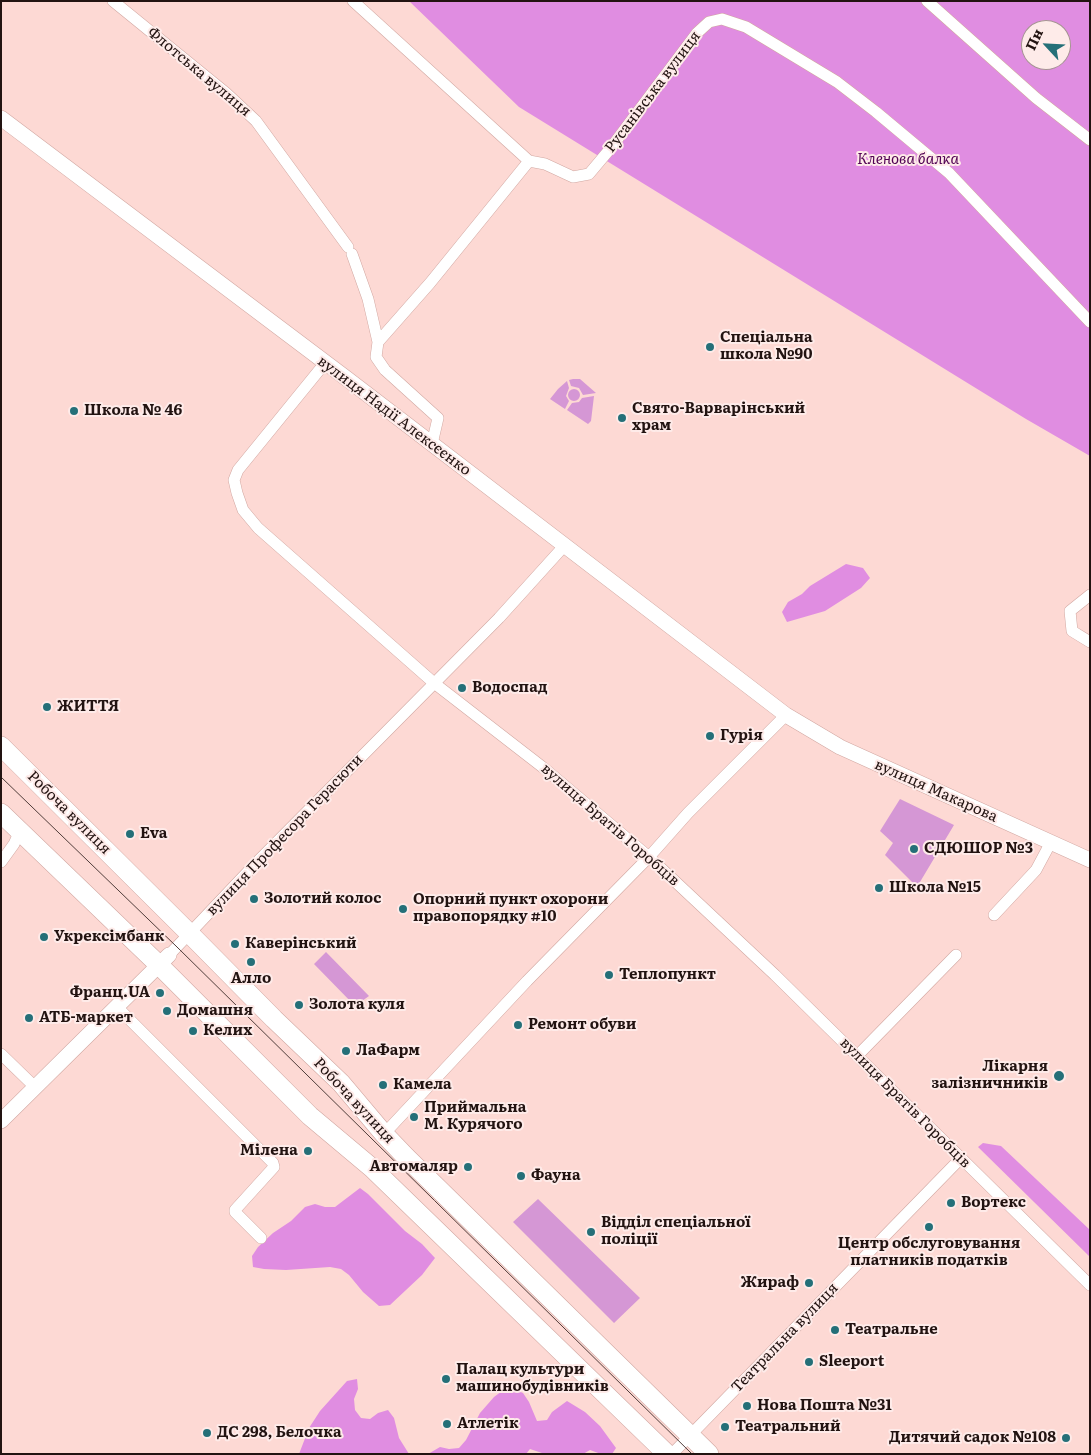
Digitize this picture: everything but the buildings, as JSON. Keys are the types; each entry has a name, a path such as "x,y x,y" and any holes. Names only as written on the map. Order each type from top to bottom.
{"main road":[{"name":"Робоча вулиця","path":"1,746 274,1019 341,1083 384,1134 709,1454"},
{"path":"1,813 164,960 310,1116 372,1168 667,1454"}],"street":[{"name":"Флотська вулиця","path":"113,1 226,93 256,121 350,251 368,299 378,342 376,356 385,370 438,418 432,444"},
{"name":"Русанівська вулиця","path":"353,1 529,161 545,164 573,177 589,174 697,33 708,22 722,19 746,27 837,82 949,173 1090,322"},
{"path":"927,1 1036,98 1090,140"},
{"name":"вулиця Надії Алексєєнко","path":"1,118 325,362 786,714"},
{"path":"378,342 529,161"},
{"name":"вулиця Братів Горобців","path":"325,362 238,470 234,480 236,493 243,510 258,528 434,683 545,769 649,857 768,968 1090,1285"},
{"name":"вулиця Професора Герасюти","path":"1,1121 190,934 260,859 499,618 565,546"},
{"path":"1090,595 1070,611 1072,631 1090,642"},
{"path":"384,1134 527,981 786,714"},
{"name":"вулиця Макарова","path":"786,714 840,747 1090,860"},
{"path":"1,862 14,844 20,831"},
{"path":"994,915 1036,870 1051,842"},
{"path":"857,1056 956,955"},
{"path":"117,1007 273,1163 274,1166 235,1210 261,1238"},
{"path":"1,1054 35,1087"},
{"name":"Театральна вулиця","path":"672,1454 961,1158"}],"shaded area":[{"path":"580,379 596,393 583,395 579,388 571,386 569,380"},
{"path":"567,381 569,388 566,396 569,401 565,409 550,399"},
{"path":"572,389 576,389 580,395 576,401 572,401 568,397 568,393"},
{"path":"594,396 591,421 588,424 567,410 572,403 579,402 582,398"},
{"name":"СДЮШОР №3","path":"900,799 954,825 917,887 885,855 893,843 880,831"},
{"path":"326,952 369,996 355,1006 314,964"},
{"path":"538,1199 640,1298 614,1323 513,1222"}],"green space":[{"name":"Кленова балка","path":"409,1 1090,1 1090,456 1026,419 519,107"},
{"path":"846,564 863,568 870,578 861,588 825,611 787,622 782,612 788,602"},
{"path":"983,1143 1001,1146 1090,1230 1090,1257 978,1147"},
{"path":"360,1188 435,1258 422,1275 390,1305 379,1306 341,1269 330,1267 286,1270 253,1267 252,1256 258,1247 273,1233 291,1221 305,1207 315,1204 335,1207"},
{"path":"357,1379 358,1389 354,1399 355,1410 361,1418 370,1419 378,1413 388,1410 394,1418 399,1438 409,1454 299,1454 309,1428 320,1411 347,1381"},
{"path":"513,1389 523,1393 537,1421 547,1420 552,1412 567,1401 585,1412 600,1426 616,1448 612,1454 601,1454 590,1450 583,1454 545,1454 530,1449 526,1454 428,1454 440,1447 449,1449 459,1448 466,1440 480,1413 494,1397 502,1391"}],"tram line":[{"path":"1,777 177,947 692,1454"}],"place":[{"name":"Спеціальна школа №90","path":"710,347"},
{"name":"Школа № 46","path":"74,411"},
{"name":"Свято-Варварінський храм","path":"622,418"},
{"name":"Водоспад","path":"462,688"},
{"name":"ЖИТТЯ","path":"47,707"},
{"name":"Гурія","path":"710,736"},
{"name":"Eva","path":"130,834"},
{"name":"СДЮШОР №3","path":"914,849"},
{"name":"Школа №15","path":"879,888"},
{"name":"Золотий колос","path":"254,899"},
{"name":"Опорний пункт охорони правопорядку #10","path":"403,909"},
{"name":"Укрексімбанк","path":"44,937"},
{"name":"Каверінський","path":"235,944"},
{"name":"Алло","path":"251,962"},
{"name":"Теплопункт","path":"609,975"},
{"name":"Франц.UA","path":"160,993"},
{"name":"Золота куля","path":"299,1005"},
{"name":"Домашня","path":"167,1011"},
{"name":"АТБ-маркет","path":"29,1018"},
{"name":"Ремонт обуви","path":"518,1025"},
{"name":"Келих","path":"193,1031"},
{"name":"ЛаФарм","path":"346,1051"},
{"name":"Лікарня залізничників","path":"1059,1076"},
{"name":"Камела","path":"383,1085"},
{"name":"Приймальна М. Курячого","path":"414,1117"},
{"name":"Мілена","path":"308,1151"},
{"name":"Автомаляр","path":"468,1167"},
{"name":"Фауна","path":"521,1176"},
{"name":"Вортекс","path":"951,1203"},
{"name":"Центр обслуговування платників податків","path":"929,1227"},
{"name":"Відділ спеціальної поліції","path":"591,1232"},
{"name":"Жираф","path":"809,1283"},
{"name":"Театральне","path":"835,1330"},
{"name":"Sleeport","path":"809,1362"},
{"name":"Палац культури машинобудівників","path":"446,1379"},
{"name":"Нова Пошта №31","path":"747,1406"},
{"name":"Атлетік","path":"447,1424"},
{"name":"Театральний","path":"725,1427"},
{"name":"ДС 298, Белочка","path":"207,1433"},
{"name":"Дитячий садок №108","path":"1066,1438"}]}
